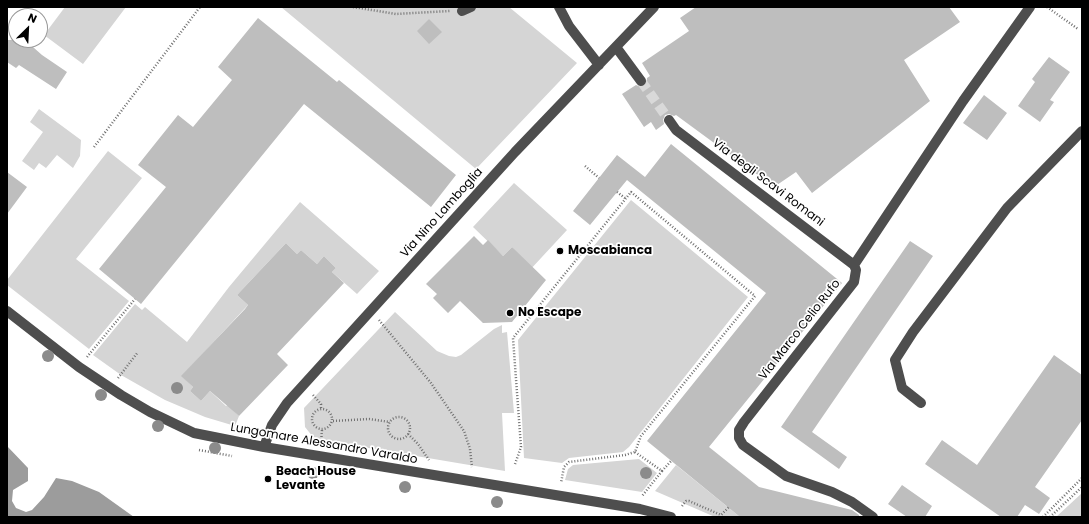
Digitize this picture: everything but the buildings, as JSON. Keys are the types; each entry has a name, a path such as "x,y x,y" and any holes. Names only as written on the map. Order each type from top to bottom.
{"street":[{"path":"559,7 574,32 599,64"},
{"name":"Via Nino Lamboglia","path":"264,447 272,425 283,408 514,152 654,7"},
{"name":"Via Marco Celio Rufo","path":"873,517 852,502 832,492 786,476 743,445 739,430 854,282 856,270 854,265 963,101 1030,7"},
{"path":"616,47 641,81"},
{"name":"Via degli Scavi Romani","path":"669,120 676,130 854,265"},
{"path":"921,403 902,388 895,360 913,332 1007,208 1082,131"},
{"name":"Lungomare Alessandro Varaldo","path":"7,311 79,367 110,388 150,412 194,433 264,447 640,509 671,517"}],"path":[{"path":"94,147 200,7"},
{"path":"353,7 396,14 466,9"},
{"path":"1047,7 1078,29"},
{"path":"585,166 599,178"},
{"path":"617,192 625,198"},
{"path":"515,464 521,447 512,338 630,192 755,296 641,436 635,452"},
{"path":"79,367 135,299"},
{"path":"371,311 431,384 464,431 470,449 472,470"},
{"path":"110,388 138,352"},
{"path":"312,394 321,404 321,409"},
{"path":"321,409 330,412 332,421 330,426 322,430 314,425 312,418 315,412 321,409"},
{"path":"396,418 403,418 410,427 408,434 403,438 393,438 388,429 390,422 396,418"},
{"path":"332,421 369,419 390,422"},
{"path":"321,444 322,430"},
{"path":"408,434 418,444 431,464"},
{"path":"635,452 662,471"},
{"path":"561,484 564,467 569,462 625,455 635,452"},
{"path":"642,496 671,461"},
{"path":"1042,517 1082,478"},
{"path":"1050,517 1082,487"},
{"path":"682,506 686,501 689,501 721,515 729,507"}],"shaded area":[{"path":"65,7 126,7 83,64 48,38 48,30"},
{"path":"281,7 509,7 577,63 476,169"},
{"path":"39,109 81,140 80,156 73,168 57,155 46,168 39,163 34,170 22,161 43,132 30,122"},
{"path":"108,151 142,178 76,259 129,301 89,349 7,285 7,280"},
{"path":"514,183 567,230 529,271 512,247 503,256 473,227"},
{"path":"631,200 748,297 629,447 623,452 569,458 562,463 524,458 518,340"},
{"path":"300,202 379,271 357,294 332,272 336,268 324,256 317,264 301,250 297,254 286,243 237,295 248,305 182,376 193,387 190,391 201,401 210,391 226,406 228,405 239,416 235,426 205,417 165,400 121,375 93,355 135,304 142,310 145,307 187,342 229,287"},
{"path":"395,312 437,351 449,356 456,357 461,355 494,329 502,325 502,333 507,332 514,413 502,413 505,471 327,441 313,437 305,427 304,408"},
{"path":"7,446 28,468 28,481 13,490 12,501 16,508 26,512 32,510 44,497 56,478 72,481 99,492 134,517 7,517"},
{"path":"639,459 657,473 642,492 565,480 568,469 573,465"},
{"path":"676,465 740,517 715,517 655,491"},
{"path":"1082,493 1082,517 1056,517"}],"tunnel":[{"path":"641,81 669,120"}],"place":[{"name":"Moscabianca","path":"560,251"},
{"name":"No Escape","path":"510,313"},
{"name":"Beach House Levante","path":"268,479"}]}
